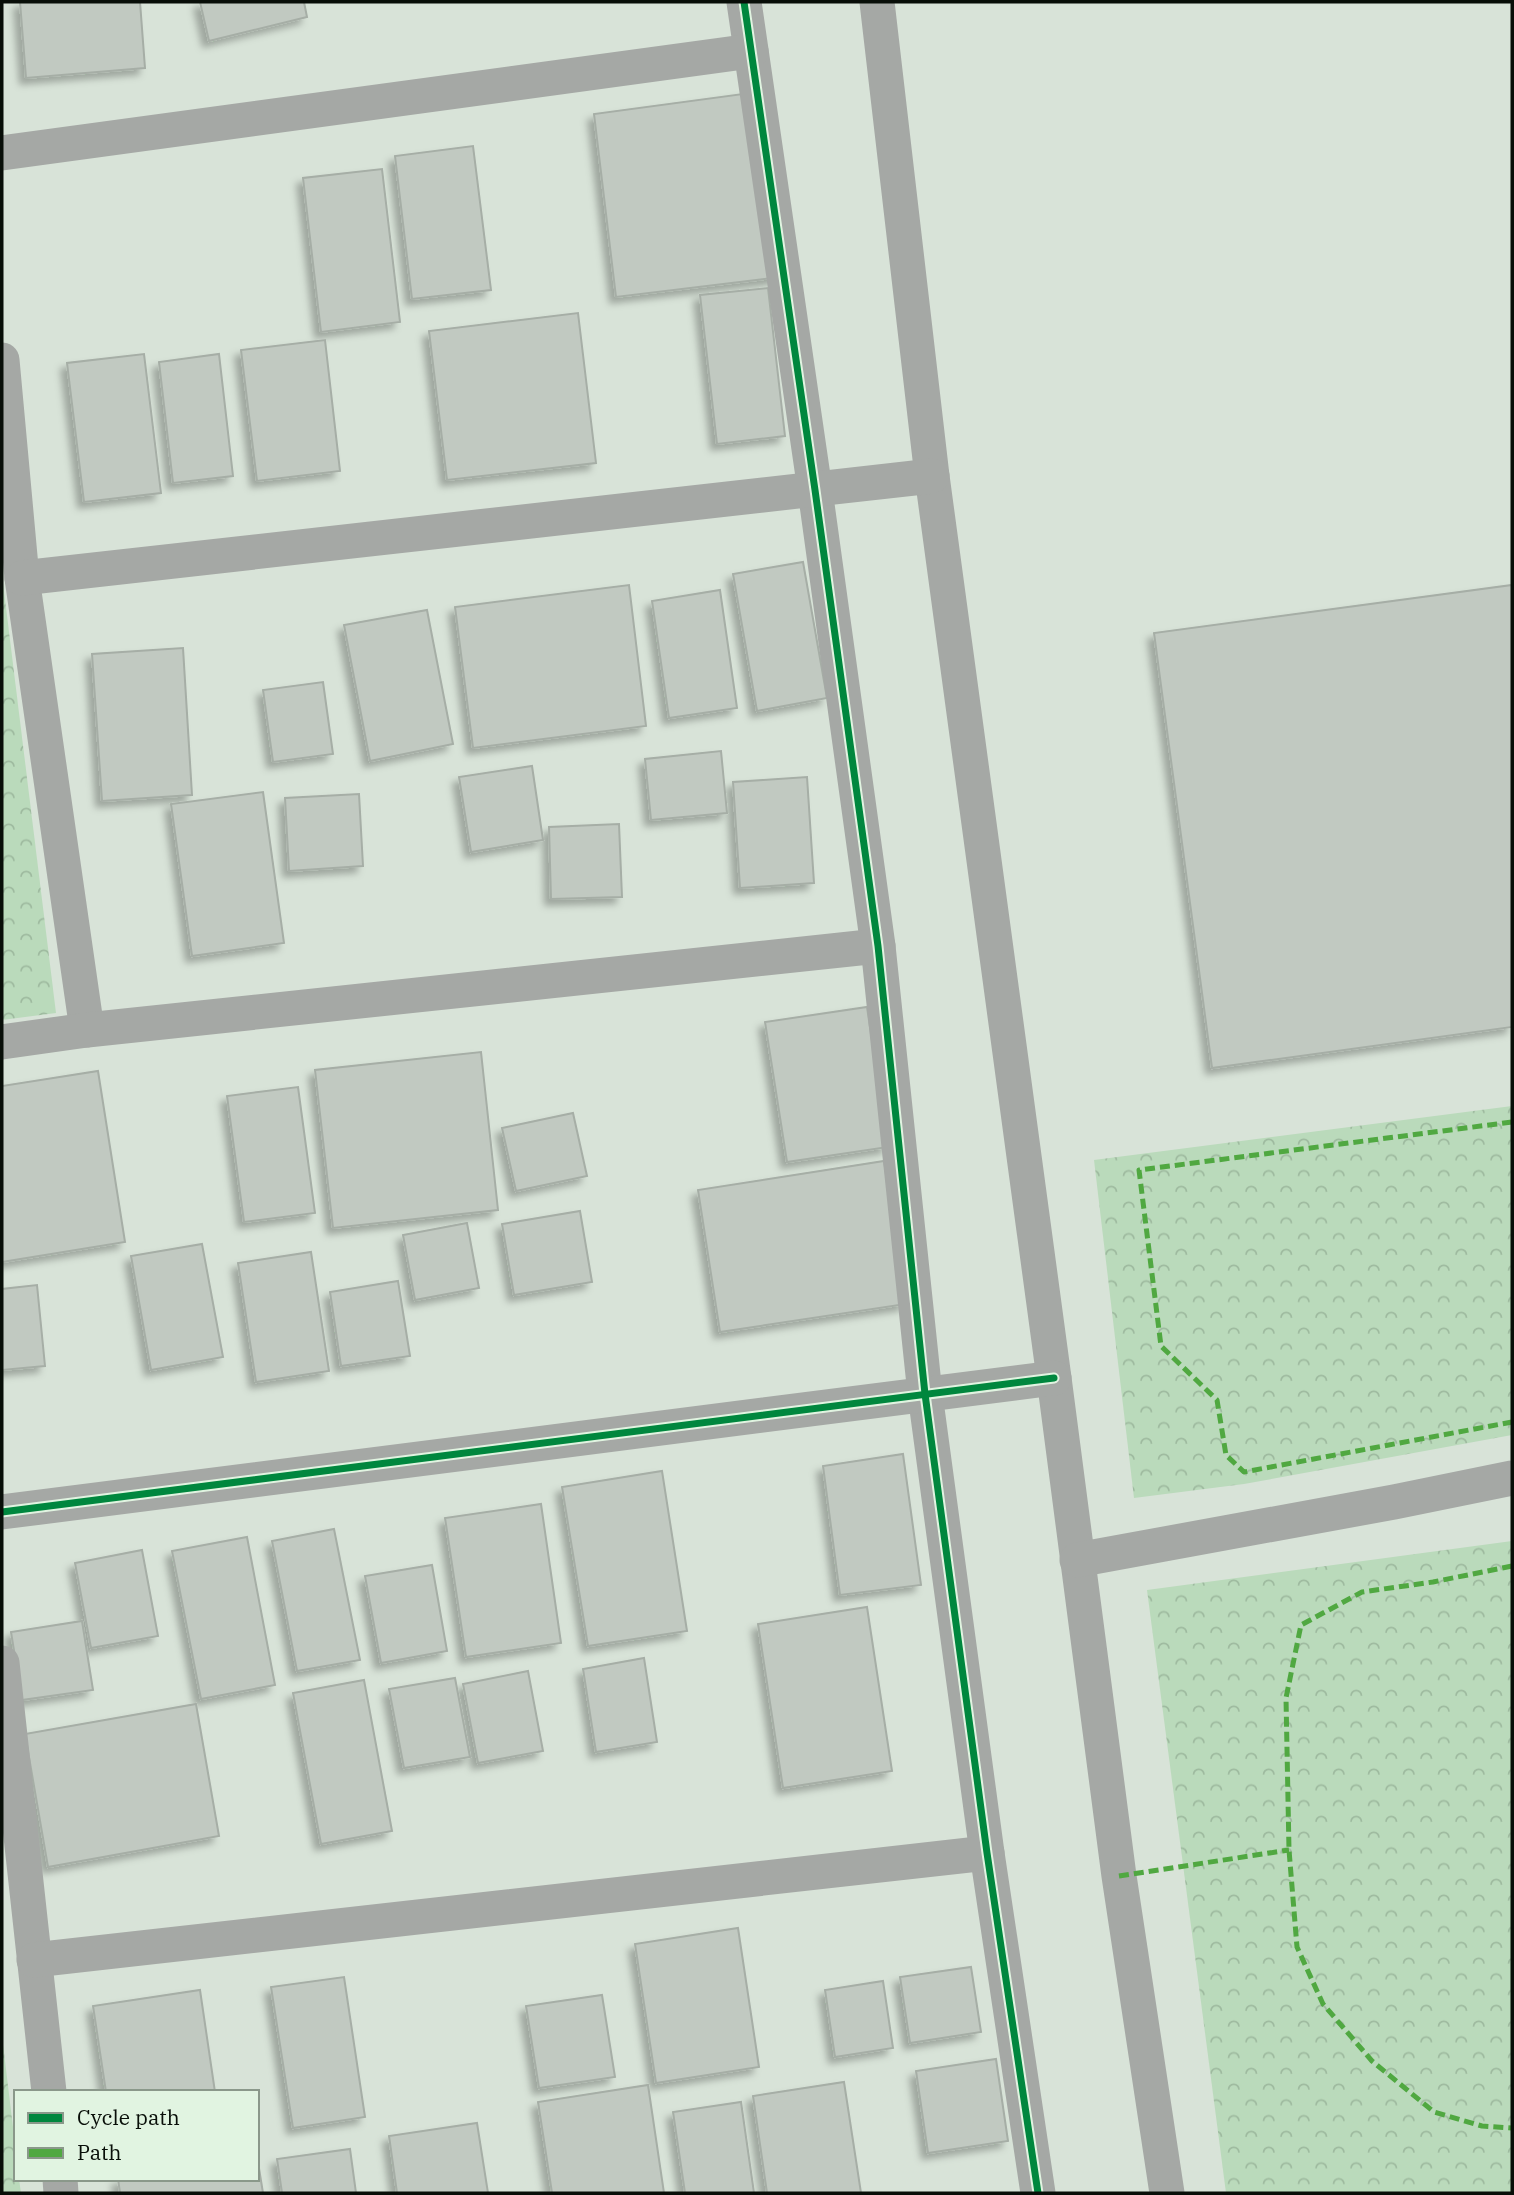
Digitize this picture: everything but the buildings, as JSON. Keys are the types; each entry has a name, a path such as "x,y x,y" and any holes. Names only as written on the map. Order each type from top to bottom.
{"street":[{"path":"744,2 878,946 925,1394 987,1853 1038,2193"},
{"path":"877,2 932,476 1119,1876 1167,2193"},
{"path":"2,153 751,51"},
{"path":"2,360 22,578 87,1030"},
{"path":"22,578 932,476"},
{"path":"2,1042 87,1030 878,946"},
{"path":"2,1512 1054,1378"},
{"path":"1077,1560 1512,1478"},
{"path":"2,1663 50,2090"},
{"path":"34,1960 987,1853"}],"green space":[{"path":"2,575 56,1013 2,1020"},
{"path":"1512,1106 1512,1435 1244,1484 1134,1498 1094,1160"},
{"path":"1512,1541 1512,2193 1226,2193 1147,1590"},
{"path":"2,2036 14,2135 14,2181 19,2181 21,2193 2,2193"}],"marked path":[{"path":"1512,1122 1139,1170 1161,1346 1217,1400 1226,1455 1244,1472 1512,1422"},
{"path":"1512,1566 1433,1582 1362,1592 1301,1625 1286,1698 1289,1850 1297,1947 1323,2004 1372,2061 1434,2112 1482,2126 1512,2128"},
{"path":"1119,1876 1289,1850"}],"cycle path":[{"path":"744,2 878,946 925,1394 987,1853 1038,2193"},
{"path":"2,1512 1054,1378"}]}
